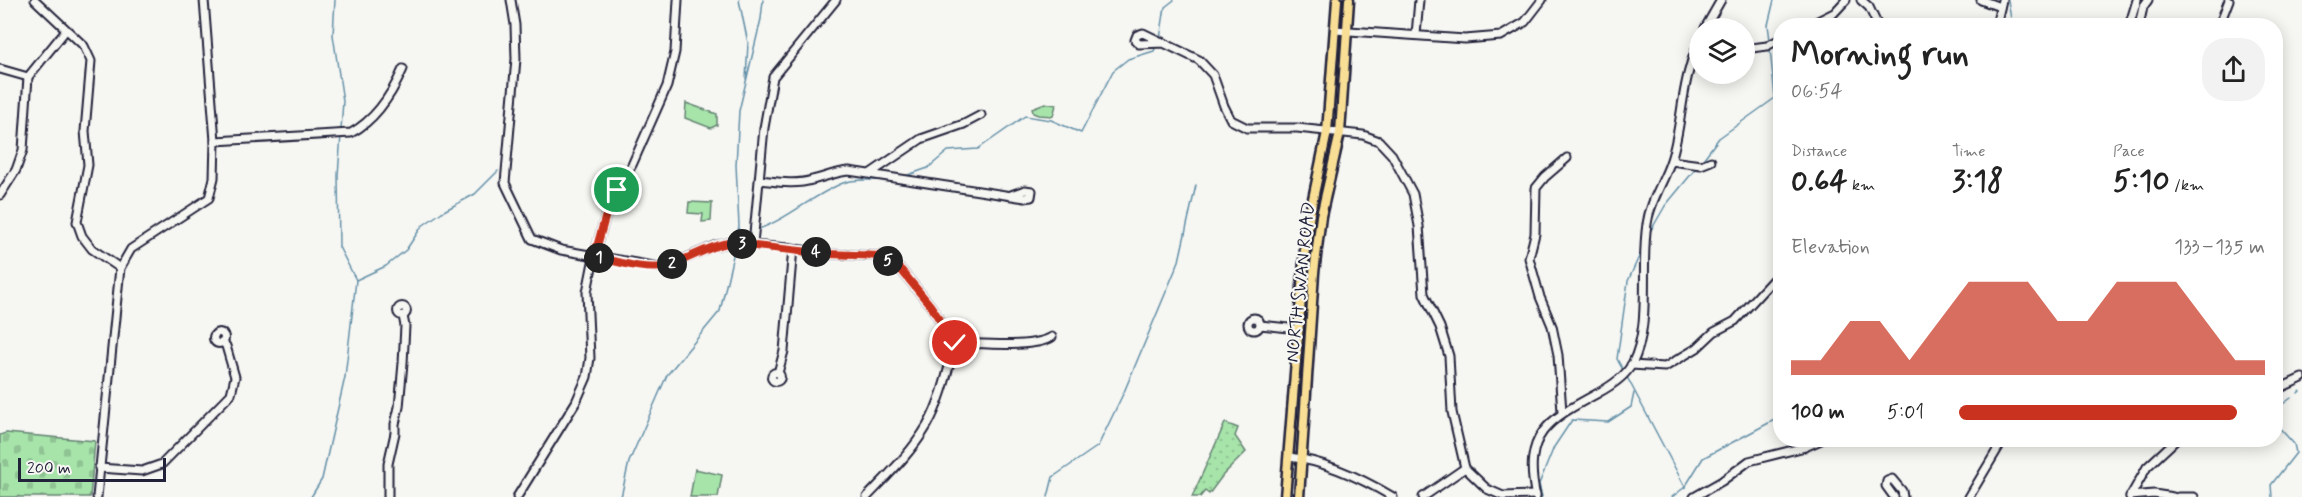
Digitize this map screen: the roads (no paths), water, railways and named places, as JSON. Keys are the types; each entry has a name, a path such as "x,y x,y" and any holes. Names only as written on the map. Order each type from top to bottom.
{"main road":[{"name":"NORTH SWAN ROAD","path":"1286,497 1307,227 1327,132 1337,0"},
{"name":"NORTH SWAN ROAD","path":"1299,497 1314,273 1321,216 1340,133 1349,0"}],"street":[{"path":"35,0 84,46 92,61 85,131 88,165 77,222 82,236 92,249 120,268"},
{"path":"97,497 120,268 131,249 208,198 214,178 215,141 204,0"},
{"path":"511,0 515,25 516,59 505,183 532,239 561,250 659,267 728,243 793,248 828,254 882,256 902,271 930,305 955,343 946,378 927,425 903,458 867,497"},
{"path":"517,497 583,387 590,360 587,292 594,257 605,218 617,190 632,165 667,86 675,52 678,0"},
{"path":"753,244 764,128 772,77 836,0"},
{"path":"1416,35 1419,0"},
{"path":"1335,30 1465,39 1501,36 1525,22 1542,0"},
{"path":"1711,18 1721,0"},
{"path":"1824,18 1834,13 1846,0"},
{"path":"1861,0 1869,7 1874,18"},
{"path":"1981,0 2001,3 1998,18"},
{"path":"2131,18 2137,0"},
{"path":"2141,18 2143,7 2148,0"},
{"path":"2221,18 2229,0"},
{"path":"0,195 16,170 23,150 28,77 66,30"},
{"path":"1164,43 1207,66 1232,120 1247,128 1297,128 1363,135 1379,141 1392,155 1413,194 1419,226 1425,294 1440,327 1449,356 1452,412 1465,468 1487,489 1503,496 1536,496 1532,472 1533,454 1538,438 1549,423 1562,412 1607,388 1620,379 1632,366 1643,318 1647,222 1671,161 1689,68"},
{"path":"1755,48 1773,43"},
{"path":"0,69 28,77"},
{"path":"215,141 351,133 365,125 380,108 397,83 403,69"},
{"path":"871,173 921,139 964,124 981,115"},
{"path":"1562,412 1558,355 1552,326 1540,297 1529,258 1535,234 1536,188 1567,158"},
{"path":"1671,161 1701,165 1711,161"},
{"path":"760,180 784,183 811,181 841,172 871,173 1011,195"},
{"path":"778,373 784,351 793,248"},
{"path":"1632,366 1665,367 1697,348 1714,332 1735,321 1773,280"},
{"path":"388,497 388,464 396,433 395,424 403,363 405,326 403,316"},
{"path":"1260,325 1299,328"},
{"path":"955,343 1029,344 1043,342 1052,337"},
{"path":"99,468 142,471 162,464 231,394 235,377 223,342"},
{"path":"2283,387 2302,378"},
{"path":"1694,497 1722,481 1749,461 1805,447"},
{"path":"1969,497 1999,447"},
{"path":"2130,496 2147,467 2168,447"},
{"path":"1289,457 1302,458 1333,468 1394,497"},
{"path":"1423,497 1465,468"},
{"path":"1894,497 1886,486 1887,482 1892,479 1902,491 1903,497"},
{"path":"2130,496 2154,494 2173,497"},
{"path":"2178,497 2194,497"}],"waterway":[{"path":"335,0 333,35 343,101 341,130"},
{"path":"739,0 748,43 746,79"},
{"path":"736,242 739,226 736,165 739,111 761,19 763,0"},
{"path":"1160,39 1165,7 1174,0"},
{"path":"1770,40 1768,25 1774,0"},
{"path":"2008,0 2011,18"},
{"path":"905,176 928,168 948,151 978,149 1025,116 1051,120 1081,133 1113,71 1128,59 1154,51 1156,46"},
{"path":"1770,49 1773,78"},
{"path":"1701,162 1719,138 1773,99"},
{"path":"311,497 322,479 345,377 356,280 339,247 338,175 341,135"},
{"path":"1650,232 1665,206 1698,166"},
{"path":"356,280 386,266 406,250 422,226 475,194 498,171"},
{"path":"756,230 778,221 821,194 848,181 885,180"},
{"path":"1048,497 1053,477 1098,446 1124,392 1179,261 1196,185"},
{"path":"737,237 751,232"},
{"path":"621,497 629,462 667,375 720,311 735,247"},
{"path":"1623,370 1617,359 1628,281 1642,250"},
{"path":"1627,377 1685,487 1672,497"},
{"path":"1542,497 1539,484 1554,447 1572,420 1608,422 1631,407 1634,393"},
{"path":"2283,404 2291,398"},
{"path":"1685,487 1703,458 1773,421"},
{"path":"2272,497 2271,485 2296,453 2294,444 2283,432"}]}
